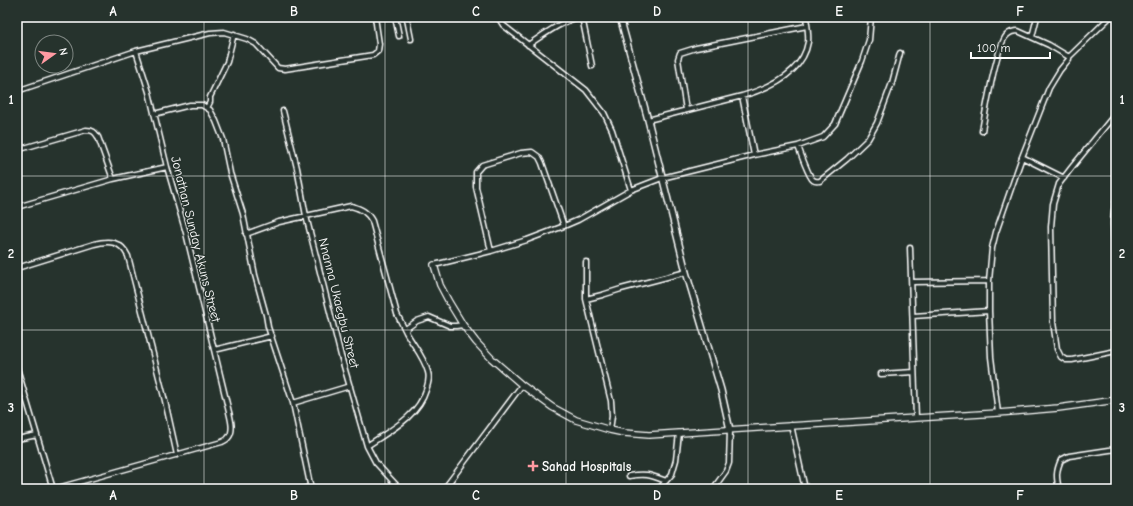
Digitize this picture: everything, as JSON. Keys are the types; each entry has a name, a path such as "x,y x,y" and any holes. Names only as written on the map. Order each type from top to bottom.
{"main road":[{"path":"434,265 440,286 463,325 476,342 522,385 552,407 576,420 624,433 649,435 998,413 1058,408 1116,400"}],"street":[{"path":"17,91 136,51 210,33 224,32 247,39 256,44 278,68 285,69 373,55 378,51 379,44 375,17"},
{"path":"395,17 399,36"},
{"path":"408,17 407,19 411,39"},
{"path":"498,17 503,25 586,90 604,113 612,130 632,190"},
{"path":"528,45 551,29 566,21 578,17"},
{"path":"582,17 592,66"},
{"path":"620,17 648,120 686,272 721,390 730,430 729,463 726,471 713,489"},
{"path":"648,120 757,92 777,82 789,74 805,52 808,41 806,17"},
{"path":"434,265 491,251 527,240 564,226 578,220 632,190 662,178 754,155 798,146 823,137 835,124 859,67 869,40 871,17"},
{"path":"1032,37 1037,17"},
{"path":"998,413 991,356 989,311 989,282 992,248 996,232 1022,157 1049,88 1069,57 1110,17"},
{"path":"686,110 678,59 680,53 696,48 807,26"},
{"path":"982,131 998,53 1006,35 1013,31 1018,31 1049,45 1069,57"},
{"path":"207,108 210,102 210,97 227,62 234,34"},
{"name":"Jonathan Sunday Akuns Street","path":"136,51 186,233 231,425 231,433 229,438 222,442 177,455"},
{"path":"798,146 810,175 813,180 817,182 847,159 868,140 892,83 900,53"},
{"path":"742,96 754,155"},
{"path":"154,114 190,105 202,105 210,110 216,121 223,139 230,174 243,214 246,234 250,245 268,327 293,403 310,488 304,489"},
{"name":"Nnanna Ukaegbu Street","path":"283,111 298,168 306,216 341,356 367,446 376,463 400,489"},
{"path":"1116,113 1059,184 1053,204 1051,227 1053,322 1057,349 1061,357 1066,360 1072,360 1116,351"},
{"path":"17,150 86,130 92,130 98,137 113,178"},
{"path":"491,251 476,187 476,172 482,165 521,153 532,152 539,156 564,226"},
{"path":"1022,157 1064,178"},
{"path":"17,207 113,178 167,167"},
{"path":"1116,201 1113,223 1116,255"},
{"path":"246,234 279,222 351,206 360,208 367,213 372,221 398,314 406,332 428,371 430,380 420,405 408,417 367,446"},
{"path":"17,268 104,241 112,242 121,246 125,250 128,256 165,401 177,455 54,489 17,368"},
{"path":"910,248 916,418"},
{"path":"586,262 586,299 611,401 612,416 610,430"},
{"path":"586,299 602,296 621,289 686,272"},
{"path":"912,282 989,282"},
{"path":"913,316 989,311"},
{"path":"406,332 407,328 417,321 429,317 450,326 463,325"},
{"path":"214,350 272,336"},
{"path":"882,374 914,372"},
{"path":"444,489 522,385"},
{"path":"293,403 350,386"},
{"path":"791,426 806,489"},
{"path":"659,489 672,474 676,460 679,433"},
{"path":"17,439 37,435"},
{"path":"1059,489 1057,469 1061,460 1069,456 1116,448"},
{"path":"629,476 639,474 648,475 666,481"}],"place":[{"name":"Sahad Hospitals","path":"533,466"}]}
